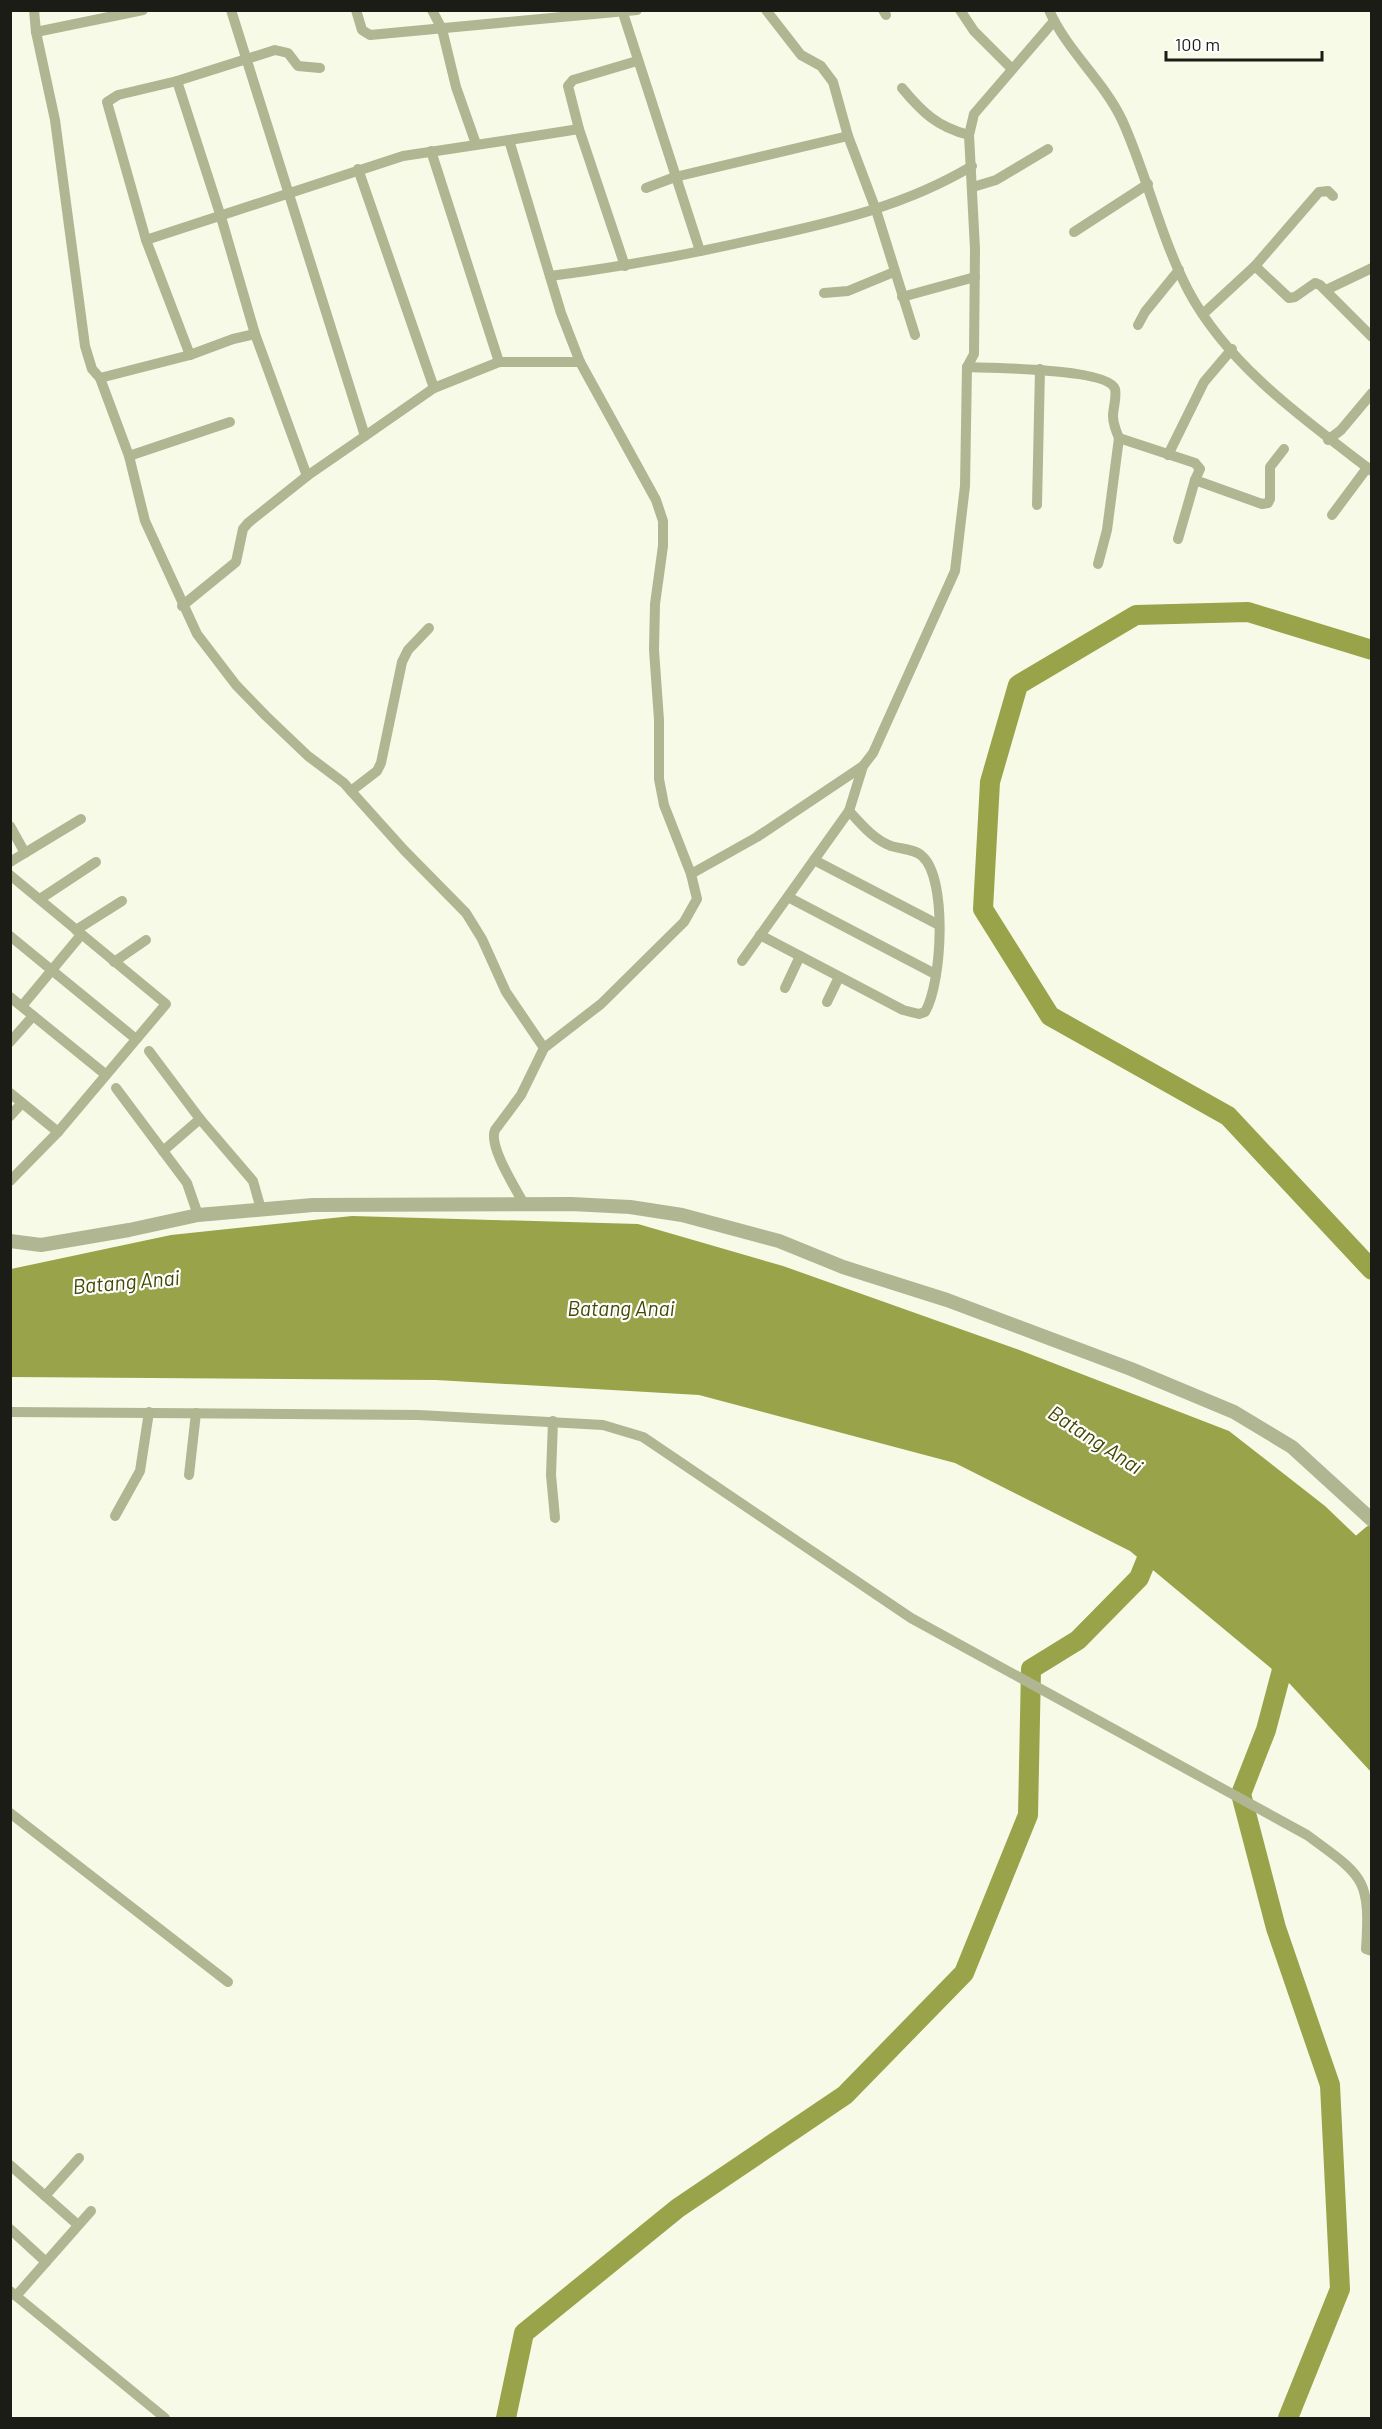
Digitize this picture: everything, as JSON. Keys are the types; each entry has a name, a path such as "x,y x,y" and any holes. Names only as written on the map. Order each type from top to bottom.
{"street":[{"path":"34,10 36,32 55,120 86,352 92,369 100,378 129,456 145,521 182,606 196,634 236,685 308,756 344,783 404,850 466,913 482,939 506,992 544,1048"},
{"path":"36,32 113,14 143,10"},
{"path":"231,10 365,436"},
{"path":"356,10 362,30 370,34 637,10"},
{"path":"432,10 442,28 453,78 476,144"},
{"path":"766,10 801,55 828,72 833,82 848,136 876,210 915,335"},
{"path":"960,10 974,31 1011,68"},
{"path":"1049,10 1054,21 1104,87 1122,119 1179,270 1203,314 1232,350 1258,377 1328,440 1369,469 1332,515"},
{"path":"622,11 700,251"},
{"path":"691,874 757,837 863,766 873,753 955,571 965,486 967,367 974,354 973,187 969,135 974,114 1011,68 1054,21"},
{"path":"190,356 146,240 107,102 118,95 177,81 246,57 282,49 298,66 320,68"},
{"path":"625,266 579,129 568,83 637,61"},
{"path":"177,81 221,217 255,334 307,476"},
{"path":"902,88 931,120 949,130 969,135"},
{"path":"146,240 221,217 358,169 431,151 579,129"},
{"path":"646,188 675,177 848,136"},
{"path":"509,140 561,313 580,362 644,476 663,520 663,546 655,604 654,650 659,720 659,779 664,805 691,874 697,899 684,922 601,1004 544,1048 521,1095 493,1136 495,1147 524,1204"},
{"path":"973,187 996,180 1048,149"},
{"path":"431,151 499,362"},
{"path":"550,276 625,266 700,251 876,210 949,180 972,166"},
{"path":"358,169 434,388"},
{"path":"1074,232 1148,184"},
{"path":"1203,314 1255,266 1319,192 1325,190 1333,196"},
{"path":"1255,266 1289,298 1295,297 1315,283 1326,290 1371,338"},
{"path":"1326,290 1371,268"},
{"path":"1138,325 1145,312 1179,270"},
{"path":"824,293 848,291 894,272"},
{"path":"902,297 975,277"},
{"path":"100,378 190,356 233,339 255,334"},
{"path":"1168,455 1204,382 1232,350"},
{"path":"182,606 236,562 243,529 248,523 307,476 434,388 499,362 580,362"},
{"path":"967,367 1040,369 1096,378 1113,386 1113,417 1119,438 1107,530 1098,564"},
{"path":"1036,505 1040,369"},
{"path":"1328,440 1341,430 1371,393"},
{"path":"129,456 230,422"},
{"path":"1119,438 1200,466 1178,539"},
{"path":"1195,480 1262,504 1268,503 1270,467 1284,449"},
{"path":"351,791 377,771 402,662 408,650 429,628"},
{"path":"742,961 849,811 863,766"},
{"path":"760,935 903,1010 920,1014 926,1012 930,1004 935,974 939,925 935,882 929,863 920,854 889,845 872,834 849,811"},
{"path":"10,862 81,819"},
{"path":"10,826 25,853"},
{"path":"814,860 939,925"},
{"path":"40,900 96,862"},
{"path":"10,875 166,1004 58,1132 10,1181"},
{"path":"788,897 935,974"},
{"path":"22,1006 79,933 122,901"},
{"path":"10,936 136,1039"},
{"path":"114,962 146,940"},
{"path":"784,988 800,956"},
{"path":"826,1002 839,976"},
{"path":"10,997 105,1074"},
{"path":"10,1042 33,1016"},
{"path":"149,1051 200,1119 254,1181 261,1209"},
{"path":"116,1088 192,1191 198,1215"},
{"path":"10,1093 58,1132"},
{"path":"10,1116 22,1103"},
{"path":"163,1150 200,1119"},
{"path":"10,1241 41,1245 198,1215 313,1205 524,1204 630,1207 682,1215 779,1241 843,1266 1012,1323 1175,1386 1255,1423 1292,1447 1369,1518"},
{"path":"10,1412 352,1413 603,1425 643,1437 911,1618 1307,1835 1357,1874 1366,1897 1366,1949 1371,1951"},
{"path":"115,1516 140,1471 149,1412"},
{"path":"189,1475 196,1413"},
{"path":"553,1421 551,1475 555,1518"},
{"path":"10,1813 228,1982"},
{"path":"45,2196 79,2158"},
{"path":"10,2165 78,2226"},
{"path":"91,2211 46,2262 13,2293 165,2418"},
{"path":"10,2229 46,2262"}],"water":[{"name":"Batang Anai","path":"352,1216 638,1224 783,1266 1022,1351 1229,1431 1325,1506 1371,1550 1371,1772 1290,1684 1130,1551 955,1463 699,1395 436,1380 11,1377 11,1269 171,1235"}],"waterway":[{"path":"1372,650 1248,612 1136,615 1018,685 990,782 983,909 1050,1016 1228,1116 1372,1270"},
{"path":"1344,1559 1372,1535"},
{"path":"506,2418 524,2333 678,2208 845,2095 964,1973 1028,1815 1031,1669 1078,1640 1139,1578 1155,1539"},
{"path":"1287,1651 1266,1730 1241,1794 1276,1928 1330,2085 1340,2289 1288,2418"}]}
